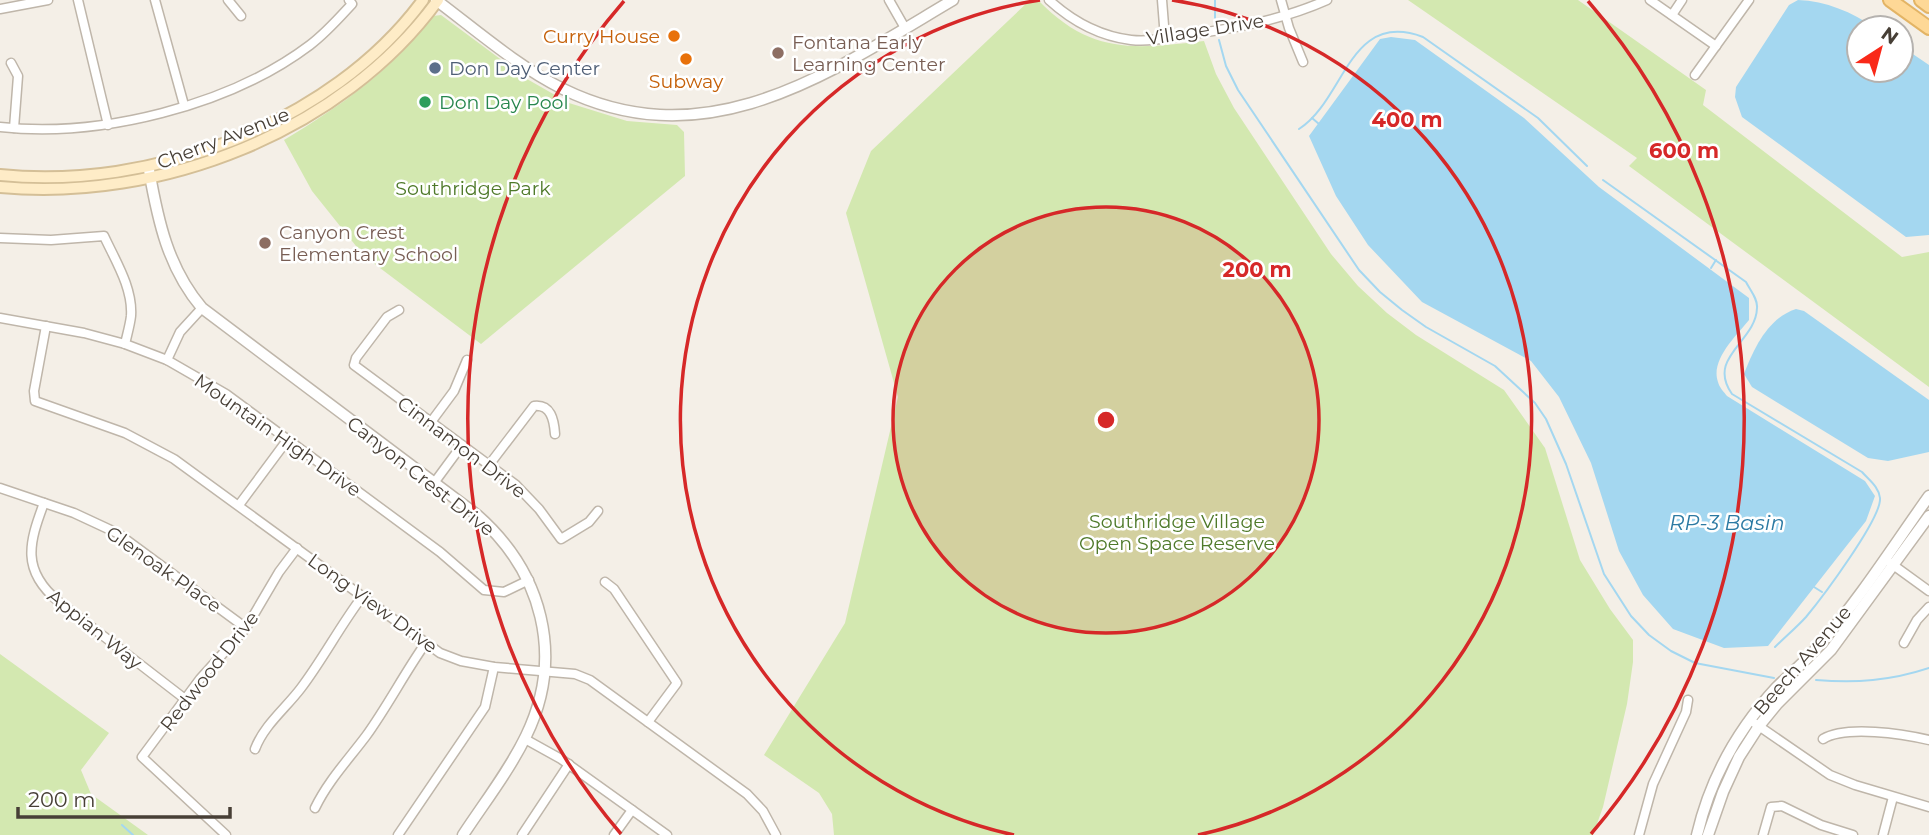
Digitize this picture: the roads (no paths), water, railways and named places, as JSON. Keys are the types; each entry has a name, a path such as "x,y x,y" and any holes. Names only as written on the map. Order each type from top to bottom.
{"main road":[{"name":"Cherry Avenue","path":"0,187 69,189 109,185 261,128 322,95 377,51 423,0"},
{"name":"Cherry Avenue","path":"149,172 199,164 266,138 320,110 381,64 416,28 437,0"},
{"path":"1890,0 1929,28"},
{"path":"1921,0 1929,6"},
{"path":"0,175 54,178 149,172"}],"street":[{"path":"0,9 48,0"},
{"path":"78,0 108,125"},
{"path":"155,0 184,105"},
{"path":"228,0 241,16"},
{"path":"437,0 533,71 561,88 602,104 667,115 711,113 763,101 812,80 953,0"},
{"path":"889,0 905,28"},
{"name":"Village Drive","path":"1049,0 1068,16 1092,30 1131,40 1223,30 1285,16 1327,0"},
{"path":"1162,0 1165,38"},
{"path":"1281,0 1303,62"},
{"path":"1650,0 1716,46"},
{"path":"1672,15 1682,0"},
{"path":"1695,75 1749,0"},
{"path":"0,127 62,129 108,125 184,105 254,78 287,60 321,36 351,2"},
{"path":"11,63 18,76 14,128"},
{"name":"Canyon Crest Drive","path":"149,172 162,234 171,260 202,308 497,533 528,580 542,621 545,671 538,706 525,739 463,835"},
{"path":"0,238 51,240 104,236 130,299 131,316 125,344"},
{"path":"167,360 180,332 202,308"},
{"name":"Cinnamon Drive","path":"399,310 387,317 356,358 354,365 531,499 561,539 589,522 598,511"},
{"name":"Mountain High Drive","path":"0,318 84,333 125,344 167,360 226,394 440,552 484,590 504,592 528,580"},
{"name":"Long View Drive","path":"47,327 34,391 35,401 116,429 174,459 425,644 461,662 585,678 753,800 763,811 776,835"},
{"path":"431,422 454,391 467,360"},
{"path":"489,465 534,406 548,410 555,434"},
{"path":"239,505 288,439"},
{"path":"434,483 462,445"},
{"name":"Glenoak Place","path":"0,488 89,519 117,533 246,628"},
{"name":"Beech Avenue","path":"1708,835 1739,757 1759,726 1831,650 1929,496"},
{"name":"Appian Way","path":"44,503 30,549 34,571 41,583 58,601 185,699"},
{"name":"Beech Avenue","path":"1697,835 1716,777 1750,720 1776,688 1820,645 1929,516"},
{"name":"Redwood Drive","path":"226,835 142,757 185,699 246,628 296,548"},
{"path":"1889,562 1929,591"},
{"path":"605,582 614,589 677,683 648,722"},
{"path":"256,749 260,737 306,682 362,597"},
{"path":"1904,643 1917,620 1929,607"},
{"path":"315,807 336,772 366,736 425,644"},
{"path":"398,835 481,713 489,696 494,667"},
{"path":"1640,835 1653,784 1686,712 1688,700"},
{"path":"1750,720 1830,775 1929,807"},
{"path":"1823,739 1834,734 1864,733 1929,740"},
{"path":"525,739 569,764 667,835"},
{"path":"522,835 569,764"},
{"path":"1883,835 1893,797"},
{"path":"1763,835 1771,807 1782,806 1821,825 1853,835"},
{"path":"614,835 632,810"}],"water":[{"path":"1798,0 1819,3 1851,14 1845,14 1845,84 1915,84 1915,56 1929,65 1929,235 1906,237 1742,117 1735,97 1736,87 1789,5"},
{"name":"RP-3 Basin","path":"1391,37 1415,40 1524,118 1599,187 1749,298 1749,320 1726,348 1718,365 1720,388 1727,396 1865,481 1875,496 1866,521 1768,646 1724,648 1673,629 1643,595 1619,551 1591,463 1559,397 1531,361 1422,302 1368,245 1336,196 1309,136 1380,39"},
{"path":"1796,309 1804,311 1929,400 1929,452 1888,461 1868,458 1752,387 1744,374 1757,344 1777,319"}],"waterway":[{"path":"1215,0 1215,18"},
{"path":"1299,129 1314,116 1363,46 1379,35 1398,32 1423,37 1538,118 1587,166"},
{"path":"1219,40 1226,66 1238,90 1359,270 1402,310 1426,327 1495,366 1535,403 1546,419 1566,464 1604,574 1631,616 1649,635 1671,651 1695,663 1774,678"},
{"path":"1312,118 1319,124"},
{"path":"1603,180 1746,282 1757,308 1749,331 1728,359 1726,381 1732,394 1862,472 1878,490 1878,508 1861,540 1806,617 1775,647"},
{"path":"1711,268 1716,260"},
{"path":"1814,587 1822,592"},
{"path":"1816,680 1873,680 1929,668"},
{"path":"122,825 133,835"}],"place":[{"name":"Curry House","path":"674,36"},
{"name":"Fontana Early Learning Center","path":"778,53"},
{"name":"Subway","path":"686,59"},
{"name":"Don Day Center","path":"435,68"},
{"name":"Don Day Pool","path":"425,102"},
{"name":"Canyon Crest Elementary School","path":"265,243"}],"park label":[{"name":"Southridge Park","path":"473,188"},
{"name":"Southridge Village Open Space Reserve","path":"1177,532"}]}
